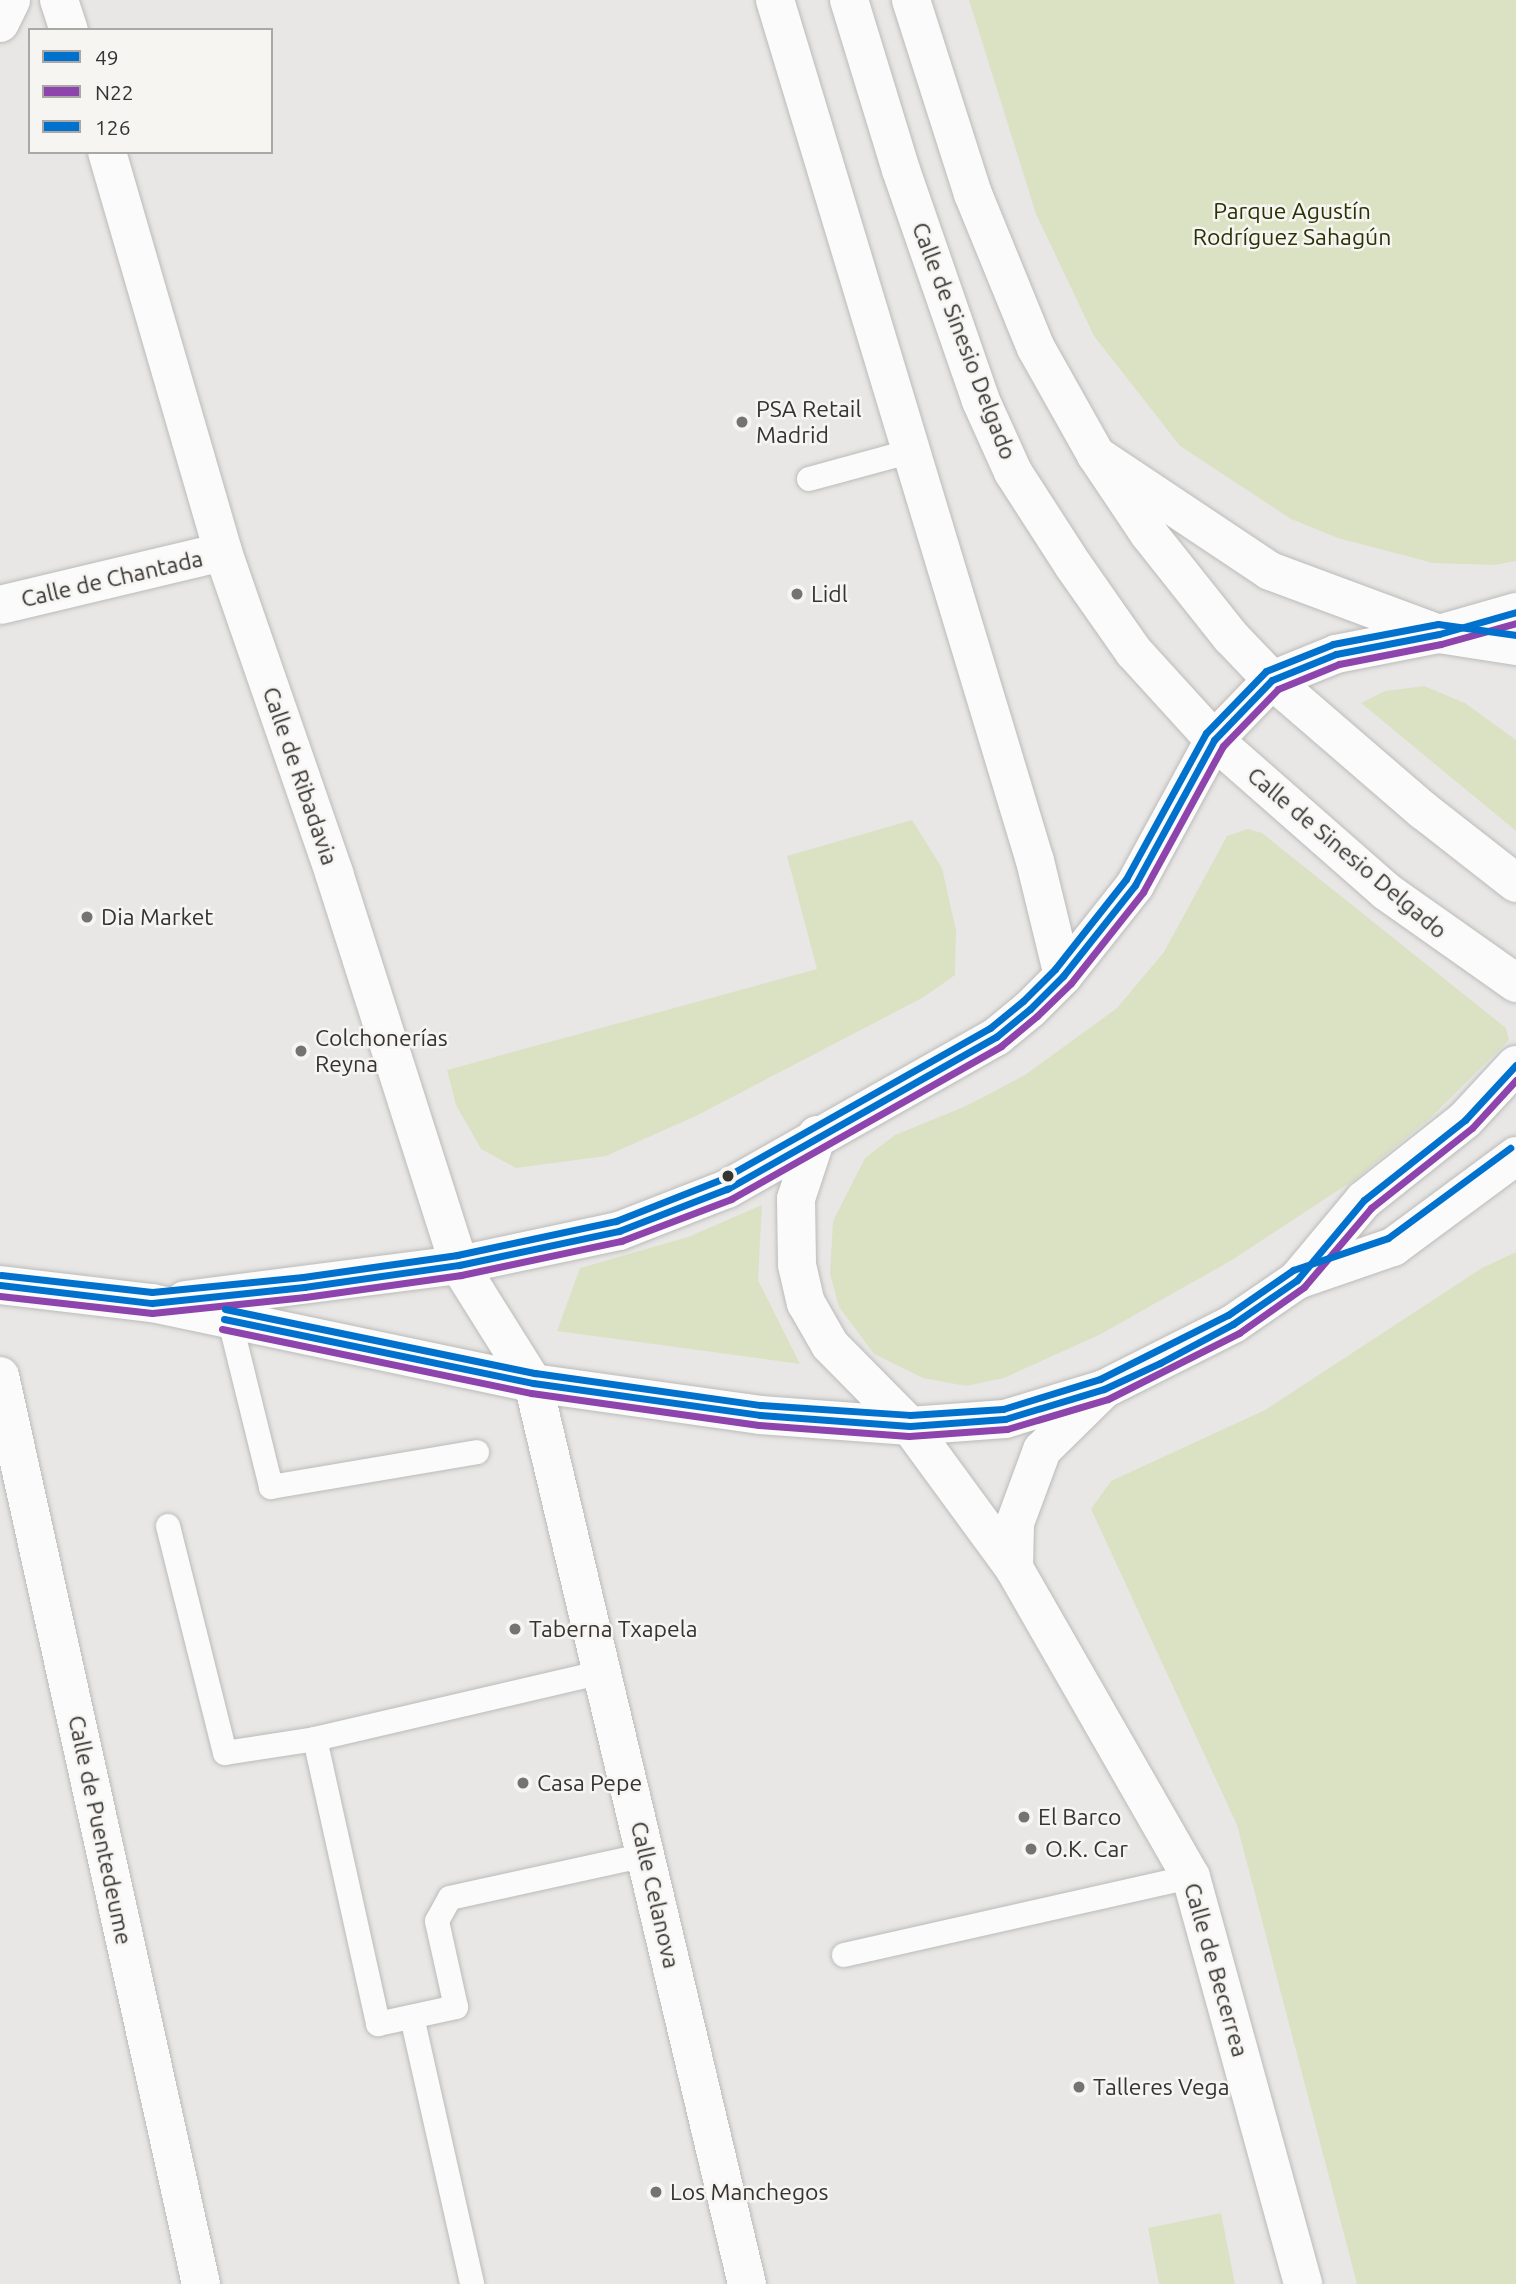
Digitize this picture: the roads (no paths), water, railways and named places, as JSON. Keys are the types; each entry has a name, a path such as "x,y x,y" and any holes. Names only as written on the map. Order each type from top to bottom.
{"street":[{"path":"0,23 10,0"},
{"path":"59,0 68,28"},
{"path":"775,0 1035,861 1063,976"},
{"name":"Calle de Sinesio Delgado","path":"849,0 981,401 1013,472 1134,652 1214,740 1387,892 1516,983"},
{"path":"911,0 969,182 1000,264 1036,348 1096,455 1157,544 1231,637 1272,680 1424,811 1516,883"},
{"name":"Calle de Ribadavia","path":"108,154 223,552 334,873 459,1265 533,1384"},
{"path":"1096,455 1270,571 1439,634 1516,646"},
{"name":"Calle de Chantada","path":"0,605 223,552"},
{"path":"152,1303 459,1265 619,1231 727,1189 817,1135 996,1037 1063,976 1135,885 1214,740 1272,680 1336,654 1439,634 1516,612"},
{"path":"1297,1280 1364,1200 1465,1119 1516,1065"},
{"name":"Calle de Becerrea","path":"817,1135 796,1199 796,1265 807,1303 830,1345 910,1426 1014,1568 1191,1877 1303,2284"},
{"path":"0,1285 152,1303 533,1384 760,1415 910,1426 1005,1419 1104,1389 1233,1324 1297,1280 1393,1247 1516,1156"},
{"name":"Calle de Puentedeume","path":"0,1376 201,2284"},
{"name":"Calle Celanova","path":"533,1384 747,2284"},
{"path":"1014,1568 1015,1523 1042,1450 1104,1389"}],"lane":[{"path":"809,479 912,451"},
{"path":"230,1321 271,1487 477,1452"},
{"path":"168,1526 225,1753 314,1740 602,1672"},
{"path":"314,1740 378,2024 456,2007 437,1921 450,1898 645,1855"},
{"path":"844,1955 1191,1877"},
{"path":"412,2017 472,2284"}],"place":[{"name":"PSA Retail Madrid","path":"742,422"},
{"name":"Lidl","path":"797,594"},
{"name":"Dia Market","path":"87,917"},
{"name":"Colchonerías Reyna","path":"301,1051"},
{"name":"Taberna Txapela","path":"515,1629"},
{"name":"Casa Pepe","path":"523,1783"},
{"name":"El Barco","path":"1024,1817"},
{"name":"O.K. Car","path":"1031,1849"},
{"name":"Talleres Vega","path":"1079,2087"},
{"name":"Los Manchegos","path":"656,2192"}],"park label":[{"name":"Parque Agustín Rodríguez Sahagún","path":"1292,224"}]}
